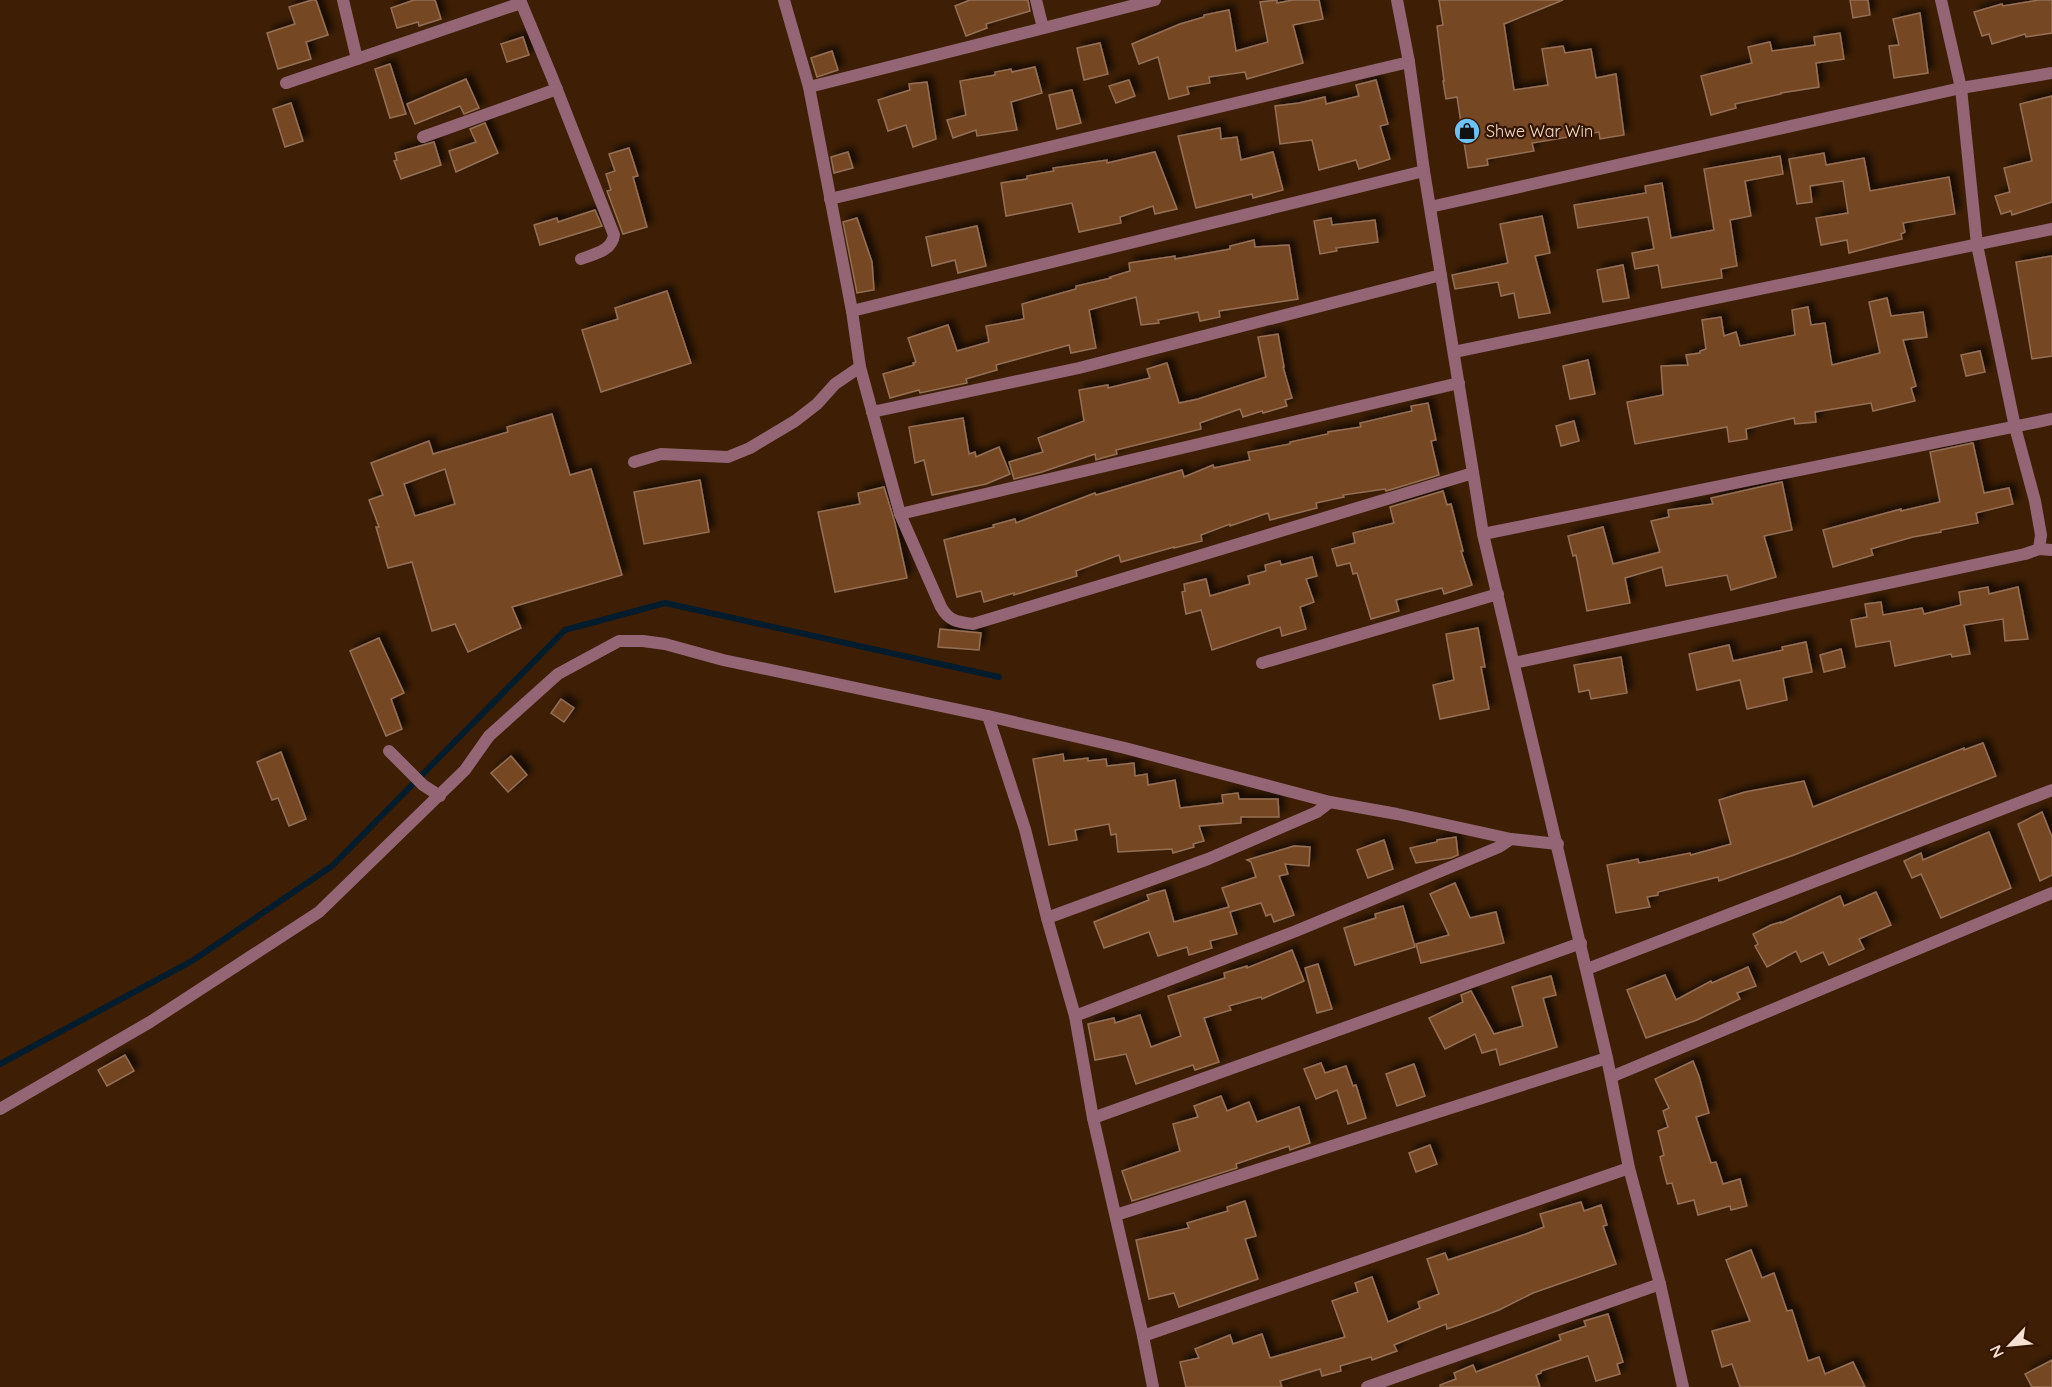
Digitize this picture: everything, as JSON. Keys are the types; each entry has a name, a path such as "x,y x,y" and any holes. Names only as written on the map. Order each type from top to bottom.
{"street":[{"path":"343,0 357,60"},
{"path":"784,0 809,87 852,311 860,367 900,513 946,616 955,622 972,624 1473,473"},
{"path":"1036,0 1043,28"},
{"path":"809,87 1155,0"},
{"path":"1397,0 1409,62 1424,171 1483,534 1587,969 1629,1168 1660,1284 1680,1386"},
{"path":"1514,663 2046,550 2015,427 1977,244 1961,88 1941,0"},
{"path":"286,83 520,2 614,235 613,242 608,248 581,259"},
{"path":"830,199 1409,62"},
{"path":"1430,207 1961,88 2052,73"},
{"path":"423,137 557,89"},
{"path":"852,311 1424,171"},
{"path":"1454,352 2052,229"},
{"path":"872,412 1079,368 1441,275"},
{"path":"634,462 661,454 728,457 750,448 795,421 818,404 835,384 860,367"},
{"path":"900,513 1459,383"},
{"path":"1483,534 2052,419"},
{"path":"1262,663 1498,594"},
{"path":"0,1109 150,1023 319,912 440,796 465,770 489,736 558,674 619,641 644,640 723,660 987,716 1136,751 1330,802 1511,839 1558,844"},
{"path":"987,716 1025,830 1075,1016 1093,1118 1153,1387"},
{"path":"389,752 423,785 440,796"},
{"path":"1587,969 2052,790"},
{"path":"1047,918 1208,859 1317,812 1330,802"},
{"path":"1075,1016 1296,931 1511,839"},
{"path":"1611,1077 2052,893"},
{"path":"1093,1118 1581,943"},
{"path":"1116,1215 1607,1058"},
{"path":"1143,1336 1629,1168"},
{"path":"1367,1387 1660,1284"}],"building":[{"path":"316,0 328,35 306,42 311,59 278,69 267,33 295,24 289,7"},
{"path":"414,0 435,0 441,19 419,26 418,22 397,28 391,8"},
{"path":"970,0 1028,0 1030,11 986,24 987,28 966,36 955,6"},
{"path":"1277,0 1277,3 1293,0 1319,0 1323,19 1293,25 1303,63 1247,79 1245,72 1209,77 1210,83 1187,87 1189,94 1169,99 1158,57 1139,64 1132,44 1180,24 1204,17 1204,15 1229,10 1236,51 1268,42 1260,2"},
{"path":"1439,0 1563,0 1504,24 1514,90 1548,85 1542,49 1563,46 1565,53 1591,49 1596,78 1616,74 1624,135 1600,139 1599,132 1532,143 1534,151 1487,159 1488,165 1468,168 1457,97 1446,99 1437,26 1443,25"},
{"path":"1850,0 1868,0 1870,15 1853,18"},
{"path":"2052,0 2052,33 2026,37 2025,34 1992,44 1989,34 1982,36 1974,12 2002,4 2003,6"},
{"path":"1920,13 1928,73 1894,78 1889,46 1899,45 1893,19"},
{"path":"1840,33 1844,59 1816,63 1819,87 1735,104 1736,108 1711,115 1701,76 1752,63 1748,47 1770,42 1772,51 1815,45 1814,37"},
{"path":"523,37 529,55 507,62 501,44"},
{"path":"1100,43 1108,74 1084,80 1077,48"},
{"path":"832,51 838,70 817,77 811,58"},
{"path":"390,64 406,114 390,118 375,69"},
{"path":"1035,67 1042,93 1011,102 1017,130 977,136 976,130 953,138 947,120 966,115 960,81 995,75 995,72 1011,69 1012,72"},
{"path":"466,79 479,108 464,114 460,106 415,124 407,104"},
{"path":"1129,80 1135,96 1116,103 1109,86"},
{"path":"1376,80 1388,124 1380,126 1390,159 1359,169 1356,160 1319,170 1312,140 1280,144 1275,106 1325,97 1326,104 1359,96 1356,85"},
{"path":"927,82 936,139 913,147 906,125 888,131 878,100 910,90 909,84"},
{"path":"1072,90 1081,123 1057,129 1049,95"},
{"path":"2052,96 2052,202 2012,215 2011,211 2001,214 1995,196 2010,192 2004,168 2032,161 2020,104"},
{"path":"291,103 303,141 285,147 273,109"},
{"path":"485,123 498,153 456,172 449,151 476,142 470,129"},
{"path":"1220,128 1221,139 1237,137 1241,160 1273,152 1283,190 1253,198 1252,194 1196,208 1178,136"},
{"path":"434,142 441,165 401,179 394,161 397,160 395,153"},
{"path":"629,148 638,176 633,177 647,227 623,234 607,191 611,190 606,174 615,171 609,154"},
{"path":"848,152 853,168 834,173 831,157"},
{"path":"1155,152 1177,209 1155,214 1153,206 1120,217 1121,223 1079,232 1072,203 1006,216 1001,183 1027,179 1027,176 1054,171 1053,168 1107,160 1107,163"},
{"path":"1824,153 1826,165 1864,158 1870,191 1949,177 1955,214 1903,223 1905,232 1901,234 1902,239 1849,253 1847,240 1821,245 1816,218 1848,213 1843,181 1810,186 1812,202 1797,204 1789,159"},
{"path":"1780,156 1783,174 1745,181 1751,216 1730,220 1737,266 1721,269 1722,278 1662,288 1658,265 1635,269 1632,253 1654,249 1648,217 1578,228 1574,205 1646,193 1645,186 1662,183 1671,238 1714,230 1704,169"},
{"path":"595,210 602,226 540,245 534,225 557,218 558,222"},
{"path":"1542,216 1550,253 1535,256 1550,313 1519,318 1514,293 1501,296 1498,282 1455,289 1452,275 1508,263 1500,224"},
{"path":"857,218 872,262 874,290 857,293 843,222"},
{"path":"1331,218 1332,225 1375,220 1378,242 1336,248 1337,251 1320,254 1314,221"},
{"path":"977,226 986,266 958,273 955,260 932,266 926,237"},
{"path":"1254,240 1255,247 1289,245 1298,299 1219,311 1220,317 1200,321 1198,312 1158,320 1159,323 1141,325 1136,297 1089,310 1096,348 1071,353 1069,345 996,365 997,370 966,379 967,383 920,393 919,390 890,398 883,374 914,365 913,363 916,362 908,338 948,325 957,351 989,342 986,326 1024,319 1022,304 1130,271 1129,263 1175,256 1175,259 1230,249 1230,246"},
{"path":"2052,256 2052,356 2032,359 2016,262"},
{"path":"1623,265 1629,298 1603,302 1597,270"},
{"path":"667,291 691,363 601,392 582,330 618,319 615,308"},
{"path":"1887,298 1891,316 1923,312 1927,337 1903,340 1916,386 1911,388 1915,401 1873,411 1871,403 1815,412 1816,422 1795,424 1794,418 1746,429 1747,439 1729,442 1727,427 1635,444 1627,402 1663,395 1661,366 1688,365 1686,355 1700,353 1706,349 1702,320 1721,317 1724,336 1736,332 1740,346 1795,335 1792,310 1808,307 1811,325 1825,323 1832,365 1880,353 1869,302"},
{"path":"1278,334 1283,367 1292,398 1285,400 1287,406 1243,417 1240,409 1200,423 1201,429 1116,450 1117,454 1096,460 1095,454 1014,479 1009,462 1043,452 1038,438 1084,421 1079,390 1108,385 1108,388 1150,378 1147,369 1167,363 1179,403 1198,399 1266,377 1258,337"},
{"path":"1980,351 1985,372 1966,376 1961,355"},
{"path":"1588,360 1595,394 1570,399 1563,366"},
{"path":"1428,403 1436,440 1431,441 1439,475 1386,491 1385,489 1343,495 1344,497 1316,503 1317,508 1270,520 1268,513 1201,535 1202,541 1121,562 1119,555 1076,571 1077,576 1014,595 1014,593 984,602 981,591 957,597 944,540 1015,519 1016,523 1095,493 1096,495 1182,470 1184,477 1213,465 1214,468 1250,460 1248,452 1290,444 1290,442 1328,434 1328,432 1361,427 1360,423 1412,411 1411,406"},
{"path":"552,414 570,475 591,469 622,575 512,607 521,628 468,652 455,624 432,631 412,562 388,568 376,527 379,527 369,500 383,495 371,463 429,441 433,454 508,432 507,427","holes":["445,469 455,504 415,516 404,484"]},
{"path":"963,418 969,454 975,452 976,457 999,447 1010,474 986,484 932,495 924,460 915,463 909,427"},
{"path":"1574,421 1579,441 1561,446 1556,426"},
{"path":"1973,443 1984,493 2009,488 2013,504 1976,513 1978,523 1941,530 1941,532 1871,549 1873,555 1833,567 1823,530 1901,509 1901,511 1940,502 1930,452"},
{"path":"700,480 709,532 644,544 634,492"},
{"path":"1782,482 1792,530 1764,536 1776,577 1731,590 1727,575 1666,586 1662,567 1625,578 1630,603 1587,611 1576,555 1573,556 1568,536 1603,527 1613,564 1660,552 1651,521 1669,517 1668,510 1713,504 1711,498"},
{"path":"884,487 895,523 907,578 835,592 818,512 860,504 858,493"},
{"path":"1443,491 1447,505 1451,504 1463,551 1461,551 1472,585 1444,594 1442,588 1396,600 1399,611 1371,619 1357,573 1353,574 1350,563 1337,566 1332,549 1355,543 1353,533 1394,523 1390,507"},
{"path":"1312,557 1317,576 1306,579 1314,602 1300,607 1306,629 1282,636 1280,627 1212,650 1201,610 1186,614 1182,592 1185,591 1184,584 1206,579 1210,596 1250,584 1248,576 1266,571 1265,565 1280,561 1281,565"},
{"path":"1988,587 1989,594 2018,587 2028,639 2005,641 2003,619 1964,625 1970,654 1952,657 1951,654 1895,666 1890,641 1856,647 1851,620 1867,617 1865,604 1881,602 1883,615 1922,608 1924,614 1961,605 1959,592"},
{"path":"1478,628 1485,667 1481,667 1489,709 1440,719 1433,685 1454,680 1446,634"},
{"path":"940,629 981,633 979,650 938,647"},
{"path":"379,638 404,693 391,699 402,729 386,736 350,651"},
{"path":"1806,642 1812,672 1783,678 1787,700 1747,709 1740,680 1697,690 1689,654 1729,645 1733,661 1783,650 1782,647"},
{"path":"1841,649 1845,667 1824,672 1820,655"},
{"path":"1621,657 1627,693 1591,699 1589,690 1579,692 1574,665"},
{"path":"561,699 574,708 564,722 551,713"},
{"path":"1983,743 1996,776 1794,855 1719,881 1718,877 1658,892 1658,895 1647,897 1650,907 1616,913 1607,865 1638,859 1639,863 1690,853 1691,855 1731,844 1719,800 1745,792 1804,781 1813,807 1964,748 1964,750"},
{"path":"281,752 306,819 289,826 278,798 272,800 257,762"},
{"path":"1063,754 1064,761 1088,758 1088,761 1106,759 1107,766 1134,763 1135,776 1147,774 1148,785 1175,780 1180,808 1223,803 1222,795 1238,793 1239,799 1278,799 1279,817 1241,817 1241,823 1199,826 1204,841 1193,844 1194,847 1173,853 1172,849 1118,852 1116,834 1111,835 1109,824 1075,830 1077,840 1049,845 1033,759"},
{"path":"511,756 527,775 508,792 491,773"},
{"path":"2042,812 2052,837 2052,875 2040,881 2018,824"},
{"path":"1989,832 2011,888 1941,918 1921,874 1912,878 1904,861 1921,853 1923,860"},
{"path":"1456,837 1458,855 1416,863 1410,848"},
{"path":"1384,840 1393,869 1368,878 1357,850"},
{"path":"1294,846 1310,847 1309,866 1285,864 1288,874 1279,876 1294,915 1274,922 1271,914 1266,916 1261,903 1230,912 1237,934 1210,941 1212,948 1189,955 1187,947 1158,956 1149,932 1104,948 1094,922 1149,900 1147,895 1165,890 1174,922 1229,907 1222,888 1256,877 1251,862 1247,860"},
{"path":"1455,883 1470,918 1496,912 1504,943 1421,963 1416,944 1449,935 1430,894"},
{"path":"1876,892 1891,925 1859,939 1864,949 1829,965 1823,952 1801,962 1796,951 1767,967 1755,946 1758,944 1753,934 1771,925 1781,923 1840,896 1844,906"},
{"path":"1403,906 1415,947 1355,965 1344,928 1376,918 1375,914"},
{"path":"1292,950 1304,981 1262,999 1261,997 1229,1006 1231,1010 1204,1018 1219,1062 1195,1070 1193,1065 1136,1084 1126,1054 1095,1060 1088,1024 1114,1018 1115,1023 1140,1015 1151,1047 1181,1036 1168,996 1225,978 1224,973 1247,966 1247,968"},
{"path":"1318,964 1332,1009 1317,1013 1305,968"},
{"path":"1748,967 1756,986 1737,993 1740,999 1697,1020 1646,1038 1627,990 1665,975 1676,1000 1711,981 1712,983"},
{"path":"1551,976 1556,995 1543,998 1557,1047 1500,1065 1496,1049 1482,1053 1475,1034 1445,1049 1429,1018 1463,1002 1461,995 1471,991 1494,1034 1523,1026 1512,987"},
{"path":"125,1055 134,1071 107,1086 98,1070"},
{"path":"1693,1061 1709,1113 1696,1117 1711,1163 1716,1162 1723,1184 1740,1179 1747,1206 1731,1210 1730,1206 1698,1215 1694,1200 1678,1204 1672,1183 1667,1184 1660,1157 1664,1155 1658,1131 1668,1127 1663,1111 1669,1108 1655,1079"},
{"path":"1321,1063 1325,1073 1346,1066 1353,1086 1356,1085 1366,1118 1348,1124 1337,1090 1316,1099 1304,1069"},
{"path":"1414,1064 1425,1096 1397,1106 1386,1074"},
{"path":"1221,1096 1227,1111 1249,1102 1257,1122 1299,1107 1310,1143 1290,1150 1289,1146 1236,1164 1237,1168 1132,1201 1122,1171 1180,1151 1173,1124 1198,1117 1194,1106"},
{"path":"1430,1145 1437,1164 1416,1172 1409,1153"},
{"path":"1245,1201 1256,1236 1245,1239 1258,1279 1179,1307 1174,1293 1149,1299 1136,1240 1189,1228 1187,1223 1228,1211 1227,1207"},
{"path":"1581,1202 1584,1211 1601,1205 1607,1225 1603,1226 1616,1264 1533,1293 1499,1310 1462,1324 1447,1329 1446,1324 1394,1345 1397,1351 1372,1360 1371,1357 1340,1366 1341,1371 1322,1376 1320,1369 1280,1381 1282,1387 1186,1387 1180,1362 1199,1358 1195,1349 1230,1335 1233,1344 1262,1334 1270,1358 1345,1337 1332,1301 1358,1292 1355,1283 1372,1277 1388,1322 1420,1308 1418,1302 1439,1294 1427,1259 1445,1253 1448,1260 1526,1234 1544,1227 1540,1214"},
{"path":"1751,1250 1762,1278 1774,1273 1787,1311 1792,1310 1808,1361 1819,1357 1825,1374 1853,1362 1865,1387 1740,1387 1732,1364 1722,1367 1712,1331 1750,1321 1726,1260"},
{"path":"1608,1314 1623,1362 1617,1364 1620,1374 1596,1381 1588,1356 1541,1371 1536,1375 1540,1387 1440,1387 1456,1379 1454,1373 1473,1365 1476,1372 1561,1340 1559,1335 1586,1326 1584,1321"},
{"path":"2052,1360 2052,1387 2032,1387 2025,1374"}],"waterway":[{"path":"0,1064 192,961 332,866 565,630 665,603 999,677"}],"place":[{"name":"Shwe War Win","path":"1467,131"}]}
